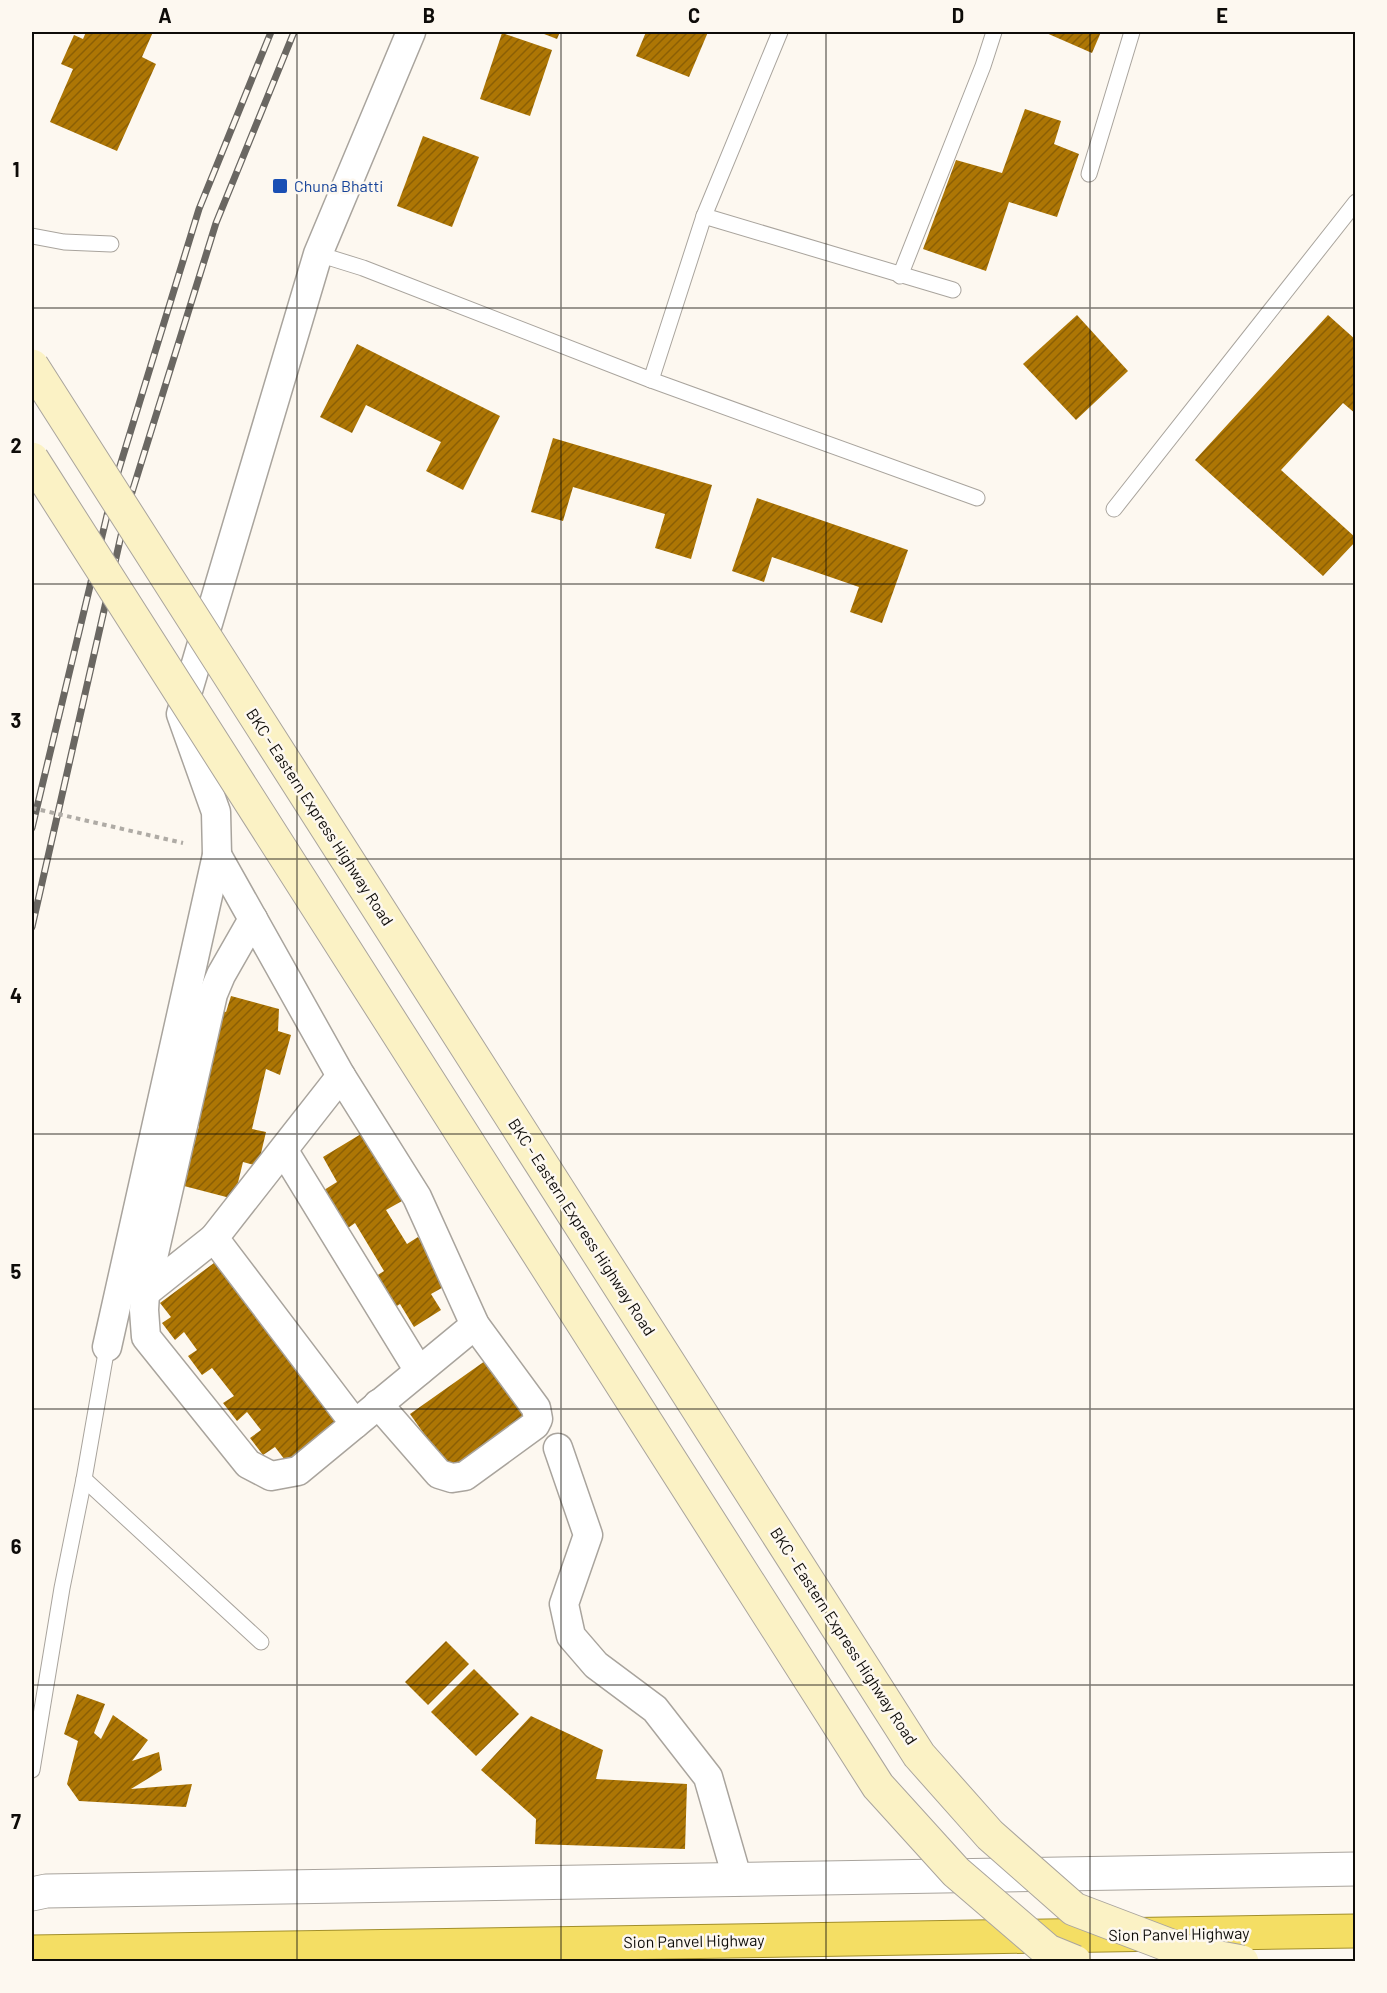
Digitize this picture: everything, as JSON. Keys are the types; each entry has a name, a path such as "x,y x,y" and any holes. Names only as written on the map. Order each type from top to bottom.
{"highway":[{"name":"Sion Panvel Highway","path":"36,1952 1356,1931"}],"main road":[{"name":"BKC - Eastern Express Highway Road","path":"32,366 919,1755 990,1835 1074,1909 1187,1952 1242,1962"},
{"path":"32,459 878,1786 956,1872 1048,1951 1075,1962"}],"street":[{"path":"107,1347 217,855 216,812 181,714 318,254 411,32"},
{"path":"217,855 340,1076 417,1197 475,1325 536,1408 538,1419 535,1425 465,1476 452,1478 440,1474 378,1404"},
{"path":"253,919 221,975 213,994 145,1293 146,1336 248,1464 271,1476 298,1471 475,1325"},
{"path":"145,1293 214,1238 284,1151 340,1076"},
{"path":"284,1151 419,1371"},
{"path":"214,1238 356,1424"},
{"path":"558,1448 588,1535 564,1604 571,1636 596,1665 656,1709 708,1777 738,1881"},
{"path":"32,1894 58,1891 1356,1869"}],"lane":[{"path":"651,380 705,216 780,32"},
{"path":"900,276 983,66 994,32"},
{"path":"1089,174 1132,32"},
{"path":"1114,509 1356,202"},
{"path":"705,216 953,290"},
{"path":"32,236 64,242 111,244"},
{"path":"318,254 363,268 651,380 977,498"},
{"path":"32,1770 62,1588 107,1347"},
{"path":"84,1479 261,1642"}],"path":[{"path":"32,808 183,843"}],"building":[{"path":"86,32 153,32 142,57 156,64 117,151 50,122 73,69 61,64 74,35 83,39"},
{"path":"539,32 560,32 557,39"},
{"path":"646,32 708,32 689,77 636,56"},
{"path":"1044,32 1101,32 1092,53"},
{"path":"502,33 552,50 530,116 480,99"},
{"path":"1025,109 1061,121 1054,144 1079,154 1057,217 1009,202 986,271 923,249 956,160 1002,173"},
{"path":"423,136 479,157 452,227 397,206"},
{"path":"1077,315 1128,371 1076,420 1023,364"},
{"path":"1328,315 1356,340 1356,414 1343,403 1281,470 1356,538 1356,541 1323,576 1195,460"},
{"path":"357,344 500,416 463,490 426,471 441,442 366,405 352,433 320,417"},
{"path":"553,438 712,485 691,559 655,548 665,514 573,487 563,521 531,512"},
{"path":"757,498 908,550 882,623 850,612 859,587 772,557 764,582 732,571"},
{"path":"231,996 279,1009 278,1031 291,1035 280,1075 266,1069 252,1129 266,1132 258,1166 243,1162 234,1199 184,1186 188,1172 179,1170 185,1146 193,1148 199,1126 193,1125 201,1108 211,1067 204,1065 223,1011 226,1012"},
{"path":"361,1134 402,1201 386,1210 407,1244 418,1237 447,1285 431,1294 441,1310 414,1327 400,1304 389,1311 370,1280 384,1271 355,1223 348,1228 324,1190 337,1182 323,1157"},
{"path":"218,1260 342,1423 288,1464 275,1447 263,1455 250,1438 261,1430 247,1412 237,1421 223,1403 234,1396 212,1368 202,1375 188,1356 197,1350 184,1332 175,1340 162,1323 171,1317 160,1303"},
{"path":"485,1361 526,1419 451,1472 410,1414"},
{"path":"446,1641 469,1664 428,1705 405,1682"},
{"path":"474,1669 519,1714 476,1756 431,1712"},
{"path":"77,1694 105,1704 94,1733 101,1739 113,1715 148,1740 132,1761 159,1752 162,1770 131,1789 192,1784 186,1807 79,1801 67,1784 78,1741 64,1734"},
{"path":"531,1716 603,1750 596,1779 687,1784 685,1849 535,1844 536,1819 481,1770"}],"railway":[{"path":"32,828 115,482 199,209 271,32"},
{"path":"32,927 128,505 216,223 294,32"}],"place":[{"name":"Chuna Bhatti","path":"280,186"}]}
